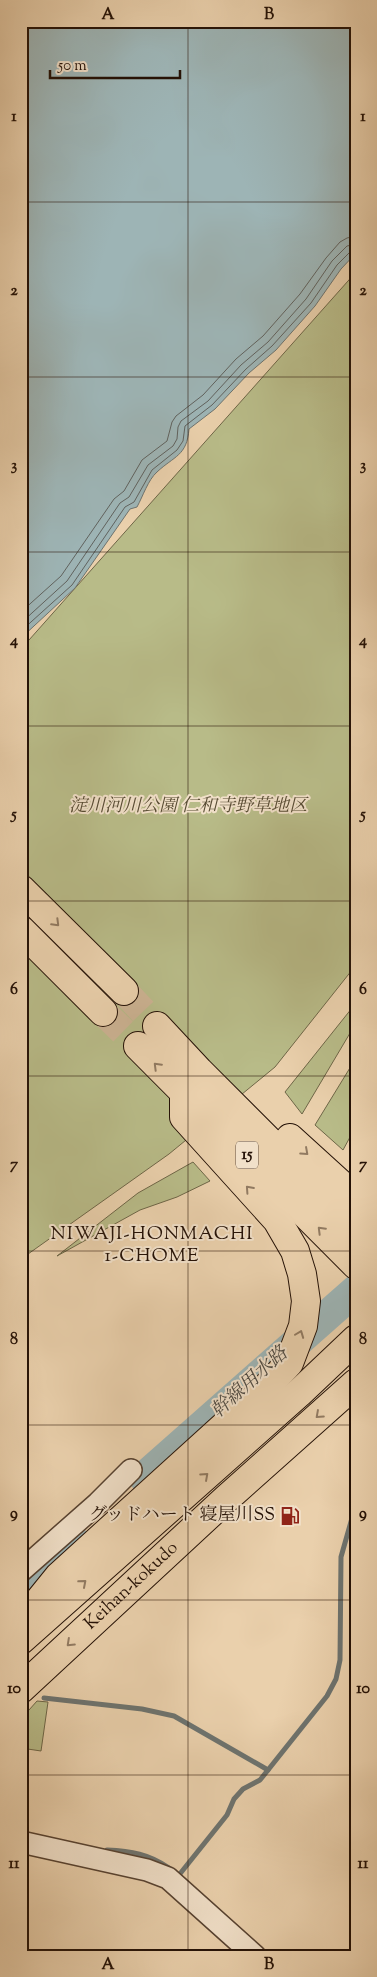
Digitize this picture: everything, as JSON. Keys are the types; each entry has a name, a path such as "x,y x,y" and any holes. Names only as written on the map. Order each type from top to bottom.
{"main road":[{"path":"21,888 124,990"},
{"path":"21,930 103,1012"},
{"name":"15","path":"157,1026 192,1082 356,1265"},
{"name":"15","path":"138,1046 192,1082 356,1228"},
{"path":"21,1623 59,1576 116,1522 265,1389 289,1363 303,1326 306,1301 302,1274 295,1251 277,1220 184,1117 192,1082 219,1073 356,1198"},
{"name":"Keihan-kokudo","path":"21,1640 299,1393 356,1339"},
{"name":"Keihan-kokudo","path":"21,1689 356,1383"}],"street":[{"path":"21,1571 98,1503 131,1470"},
{"path":"98,1503 116,1522"},
{"path":"21,1842 147,1870 168,1878 255,1956"}],"green space":[{"name":"淀川河川公園 仁和寺野草地区","path":"356,272 356,965 275,1067 169,1154 21,1259 21,649"},
{"path":"356,1003 356,1023 302,1114 285,1092"},
{"path":"356,1058 356,1126 343,1150 315,1125"},
{"path":"193,1162 210,1181 177,1197 140,1210 57,1256 138,1193"},
{"path":"37,1701 48,1702 41,1751 21,1748 21,1719"}],"water":[{"path":"21,21 356,21 356,253 341,269 315,306 276,350 249,373 215,409 189,429 186,445 179,455 154,475 137,507 130,509 75,588 21,638"}],"waterway":[{"name":"幹線用水路","path":"144,1477 356,1290"},
{"path":"179,1875 227,1815 234,1799 243,1789 260,1780 327,1696 336,1679 340,1660 341,1557 356,1504"},
{"name":"幹線用水路","path":"21,1593 75,1542"},
{"path":"44,1698 142,1709 174,1716 268,1770"},
{"path":"107,1850 140,1854 154,1859 169,1868"}],"tunnel":[{"path":"124,991 157,1026"},
{"path":"103,1012 138,1046"}],"place":[{"name":"グッドハート 寝屋川SS","path":"290,1516"}],"district":[{"name":"NIWAJI-HONMACHI 1-CHOME","path":"152,1245"}]}
